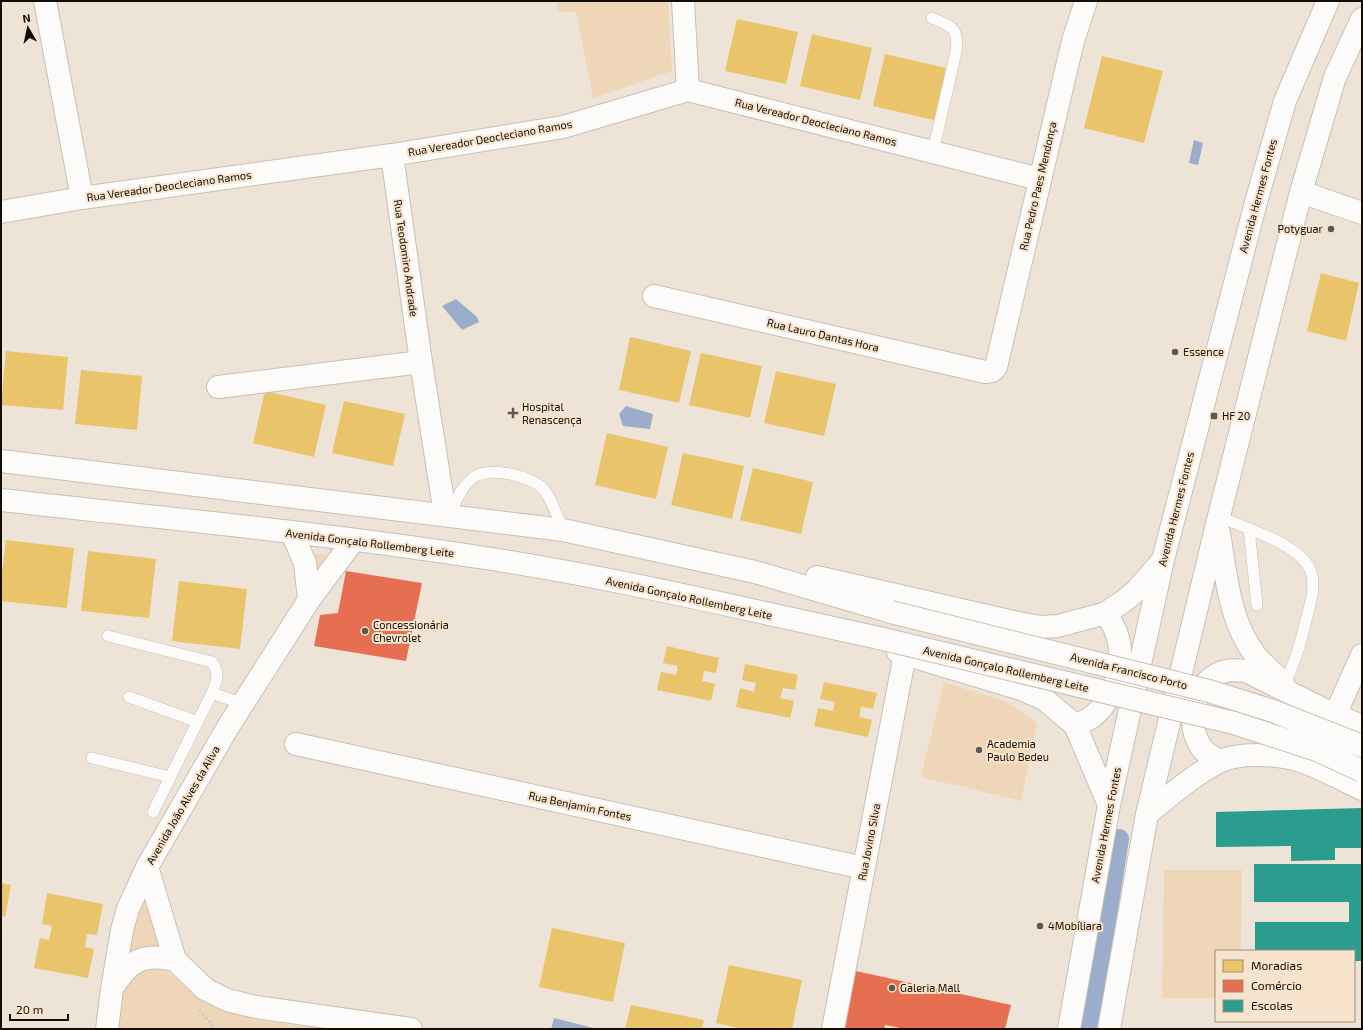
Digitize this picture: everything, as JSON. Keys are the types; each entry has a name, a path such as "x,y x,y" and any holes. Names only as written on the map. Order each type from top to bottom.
{"main road":[{"path":"45,1 82,198"},
{"path":"683,1 688,90"},
{"name":"Rua Pedro Paes Mendonça","path":"992,371 996,367 1039,179 1073,41 1086,1"},
{"name":"Avenida Hermes Fontes","path":"1069,1029 1109,805 1163,560 1256,202 1285,101 1328,1"},
{"path":"1109,1029 1148,814 1218,520 1301,192 1335,77 1362,19"},
{"name":"Rua Vereador Deocleciano Ramos","path":"1,212 82,198 392,155 563,127 688,90 1039,179"},
{"name":"Rua Teodomiro Andrade","path":"392,155 421,362 447,514"},
{"path":"1301,192 1362,213"},
{"name":"Rua Lauro Dantas Hora","path":"654,296 978,371 992,371"},
{"path":"218,387 421,362"},
{"path":"1,461 447,514 563,530 756,572 800,574 845,583 1041,627 1058,626 1106,612 1124,601 1136,591 1163,560"},
{"name":"Avenida Gonçalo Rollemberg Leite","path":"1,500 292,533 486,558 672,592 792,620 879,638 1234,723 1317,750 1362,771"},
{"path":"1218,520 1228,587 1239,628 1256,656 1291,689"},
{"path":"292,533 305,563 309,600"},
{"name":"Avenida João Alves da Ailva","path":"107,1029 112,989 128,909 147,867 244,704 309,600 353,541"},
{"name":"Avenida Francisco Porto","path":"756,572 891,612 1209,691 1279,714 1362,746"},
{"path":"1075,725 1091,718 1106,702 1117,677 1120,656 1119,641 1106,612"},
{"path":"792,620 1021,689 1044,699 1075,725 1109,805"},
{"name":"Rua Jovino Silva","path":"833,1029 905,654"},
{"path":"1335,715 1362,655"},
{"path":"1220,761 1208,755 1201,747 1196,736 1193,721 1196,700 1203,685 1217,674 1232,670 1246,671 1291,689 1335,715 1362,726"},
{"name":"Rua Benjamin Fontes","path":"296,744 864,868"},
{"path":"1148,814 1184,784 1220,761 1253,755 1275,755 1300,760 1362,789"},
{"path":"147,867 175,960 205,989 227,1000 256,1007 411,1029"},
{"path":"112,989 129,965 136,960 148,957 175,960"}],"lane":[{"path":"932,18 956,31 957,41 956,52 933,152"},
{"path":"447,514 460,491 476,476 500,472 529,478 545,490 563,530"},
{"path":"1218,520 1249,529 1271,538 1295,552 1307,566 1311,574 1313,585 1311,602 1291,689"},
{"path":"1249,529 1257,605"},
{"path":"108,636 212,662 217,669 217,680 212,693 153,812"},
{"path":"212,693 244,704"},
{"path":"129,697 198,722"},
{"path":"92,758 170,777"}],"path":[{"path":"208,1029 213,1025"}],"shaded area":[{"path":"557,1 668,1 672,71 593,98 576,11 559,13"},
{"path":"306,553 327,555 310,579"},
{"name":"Academia Paulo Bedeu","path":"944,682 1007,702 1037,723 1021,801 921,777"},
{"path":"1164,870 1242,870 1241,950 1215,950 1215,998 1162,998"},
{"path":"145,888 166,951 149,947 139,949 124,958"},
{"path":"146,965 164,969 201,1000 256,1020 329,1029 115,1029 122,993 130,981"}],"water":[{"path":"1194,140 1203,143 1198,165 1189,163"},
{"path":"456,299 477,317 479,322 462,330 442,306"},
{"path":"626,406 653,414 650,429 623,426 619,414"},
{"path":"554,1018 597,1029 551,1029"}],"building: Moradias":[{"path":"737,19 798,32 786,84 725,71"},
{"path":"812,34 872,48 860,100 800,86"},
{"path":"885,54 946,68 934,120 873,106"},
{"path":"1102,56 1163,71 1144,143 1084,128"},
{"path":"1321,273 1359,283 1346,341 1307,331"},
{"path":"630,337 691,351 679,403 619,390"},
{"path":"6,351 68,357 63,410 1,405"},
{"path":"701,353 762,366 750,418 689,405"},
{"path":"81,370 142,376 137,430 75,424"},
{"path":"776,371 836,384 824,436 764,423"},
{"path":"265,391 326,405 314,457 253,443"},
{"path":"344,401 405,414 393,466 332,453"},
{"path":"607,433 668,447 656,499 595,485"},
{"path":"683,453 744,466 732,519 671,505"},
{"path":"753,468 813,482 801,534 740,520"},
{"path":"6,540 74,548 67,608 1,601 1,582"},
{"path":"88,551 156,559 149,618 81,611"},
{"path":"179,581 247,589 240,649 172,641"},
{"path":"667,646 719,658 716,673 704,671 702,681 715,684 711,701 657,690 661,672 676,675 678,666 663,663"},
{"path":"745,664 798,675 795,690 783,688 780,698 794,701 790,718 736,707 740,688 754,692 756,683 742,680"},
{"path":"824,682 877,693 873,709 861,707 859,717 872,720 868,737 814,726 818,708 833,711 835,702 820,699"},
{"path":"1,883 11,885 5,917 1,916"},
{"path":"47,893 103,904 97,935 87,934 85,947 94,949 88,978 34,968 40,938 49,940 52,926 42,924"},
{"path":"552,928 625,943 613,1002 539,987"},
{"path":"729,965 802,980 792,1029 743,1029 716,1023"},
{"path":"631,1005 704,1020 702,1029 625,1029"}],"building: Comércio":[{"name":"Concessionária Chevrolet","path":"346,571 422,583 406,661 314,646 320,615 338,613"},
{"name":"Galeria Mall","path":"856,971 1011,1005 1005,1029 905,1029 885,1025 884,1029 842,1029"}],"building: Escolas":[{"path":"1362,808 1362,848 1335,848 1335,860 1291,861 1291,846 1216,847 1216,812"},
{"path":"1254,864 1362,864 1362,961 1355,961 1355,950 1255,950 1255,922 1349,922 1349,902 1254,902"}],"waterway":[{"path":"1089,1029 1119,839"}],"place":[{"name":"Potyguar","path":"1331,229"},
{"name":"Essence","path":"1175,352"},
{"name":"Hospital Renascença","path":"513,413"},
{"name":"HF 20","path":"1214,416"},
{"name":"Concessionária Chevrolet","path":"365,631"},
{"name":"Academia Paulo Bedeu","path":"979,750"},
{"name":"4Mobíliara","path":"1040,926"},
{"name":"Galeria Mall","path":"892,988"}]}
